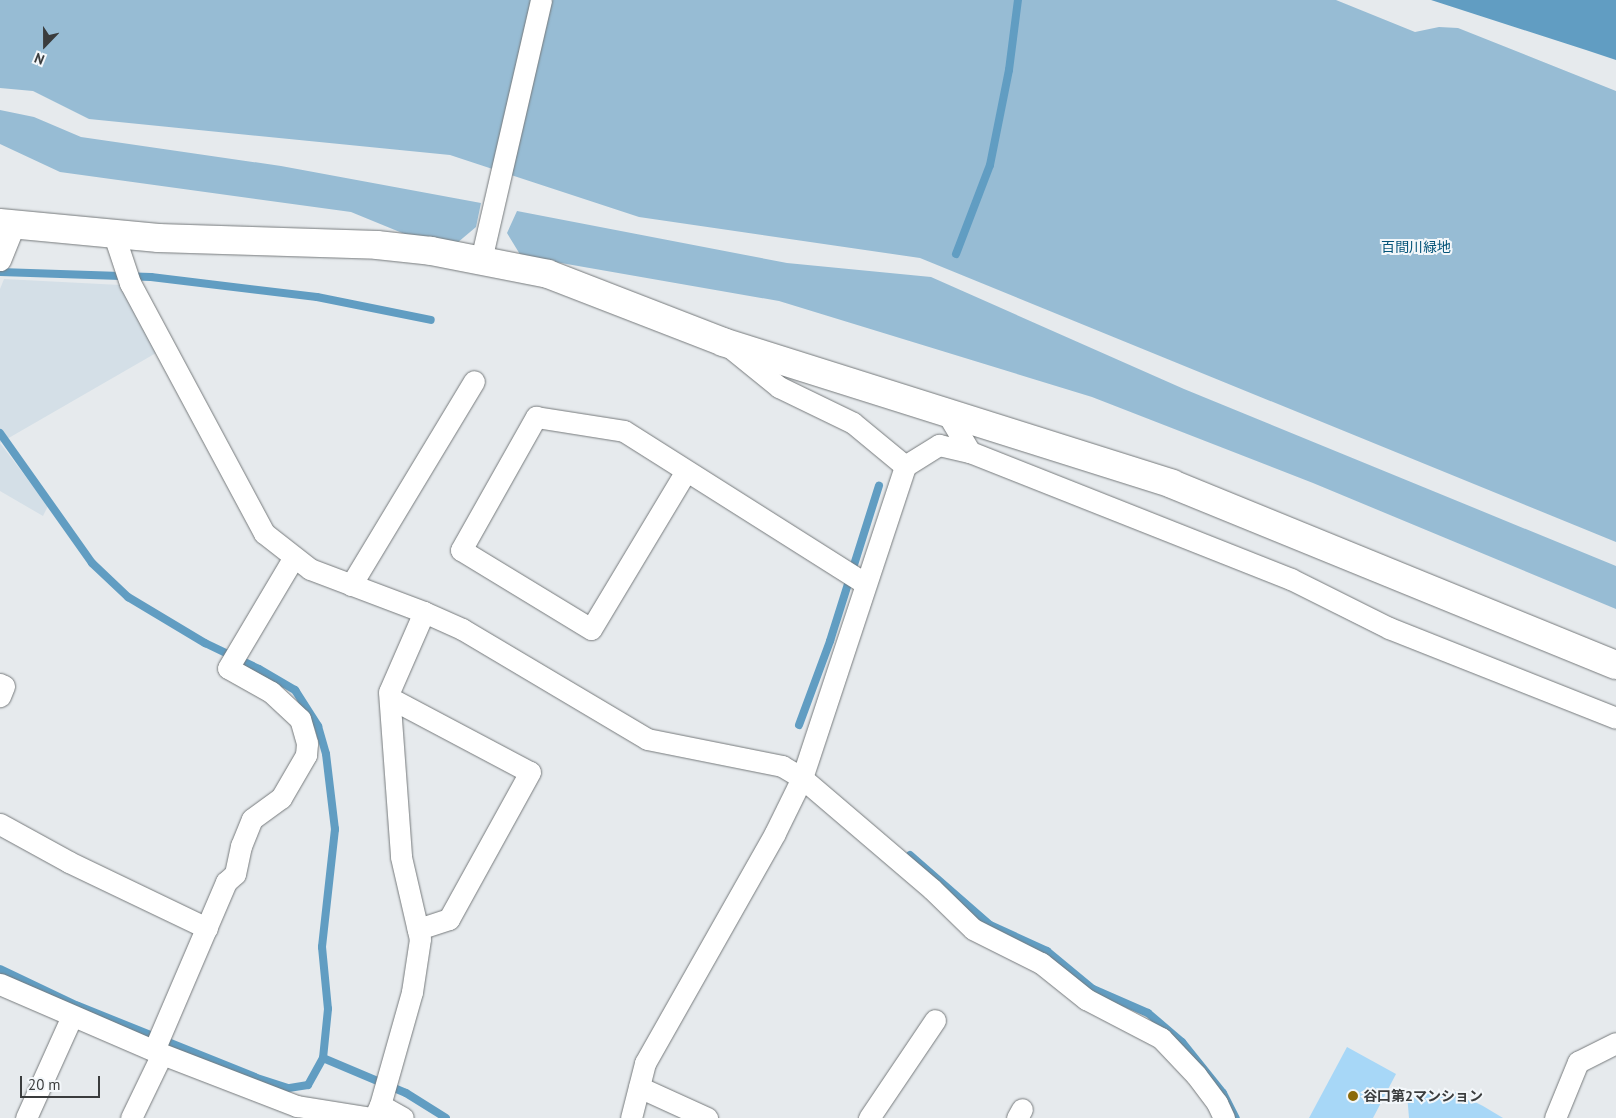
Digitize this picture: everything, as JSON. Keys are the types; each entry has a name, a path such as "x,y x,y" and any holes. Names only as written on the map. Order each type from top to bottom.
{"street":[{"path":"484,250 541,0"},
{"path":"0,260 7,224 114,235 484,250 723,342 1172,484 1616,665"},
{"path":"114,235 127,276 264,533 310,570 424,612 462,629 647,739 782,766 802,778 932,888 973,929 1041,963 1086,999 1161,1038 1196,1075 1218,1103 1224,1118"},
{"path":"723,342 779,387 853,423 905,466"},
{"path":"351,585 474,381"},
{"path":"948,414 970,452"},
{"path":"686,472 591,629 461,550 536,417 624,431 686,472 855,576"},
{"path":"631,1118 645,1063 775,833 802,778 855,576 905,466 939,445 970,452 1290,579 1389,628 1616,718"},
{"path":"131,1118 158,1045 226,882 235,874 240,846 252,820 281,798 303,761 308,743 300,719 271,692 228,668 294,557"},
{"path":"380,1102 412,992 420,939 402,858 390,692 424,612"},
{"path":"0,684 4,686 0,696"},
{"path":"390,698 530,772 449,919 418,929"},
{"path":"0,824 69,862 207,928"},
{"path":"0,984 72,1016 158,1045 297,1106 380,1102 402,1118"},
{"path":"26,1118 72,1016"},
{"path":"869,1118 935,1020"},
{"path":"1555,1118 1578,1062 1616,1043"},
{"path":"639,1087 707,1118"}],"shaded area":[{"path":"1431,0 1616,0 1616,60 1586,50"},
{"path":"4,279 120,285 156,353 0,443 0,289"},
{"path":"0,443 48,506 43,516 0,491"}],"green space":[{"name":"百間川緑地","path":"0,0 1336,0 1415,32 1439,27 1458,28 1616,91 1616,542 920,258 639,217 450,155 89,119 33,91 0,88"},
{"path":"0,110 34,117 81,137 281,166 481,203 476,227 457,243 412,237 351,212 60,172 0,144"},
{"path":"517,211 787,263 931,277 1184,389 1616,566 1616,609 1313,483 1092,397 779,301 521,256 507,233"}],"building":[{"name":"谷口第2マンション","path":"1347,1047 1396,1074 1373,1118 1309,1118"},
{"path":"1455,1092 1503,1118 1409,1118 1407,1094"}],"waterway":[{"path":"956,254 990,165 1009,70 1018,0"},
{"path":"0,272 151,277 317,297 431,320"},
{"path":"0,433 92,563 128,597 205,643 259,669 295,690 318,726 326,754 335,829 322,947 328,1009 323,1058 308,1085 288,1088 255,1077 78,1006 0,969"},
{"path":"799,725 830,641 879,486"},
{"path":"910,855 990,925 1047,951 1093,989 1148,1013 1182,1042 1223,1093 1236,1118"},
{"path":"323,1058 406,1093 446,1118"}],"place":[{"name":"谷口第2マンション","path":"1353,1096"}]}
